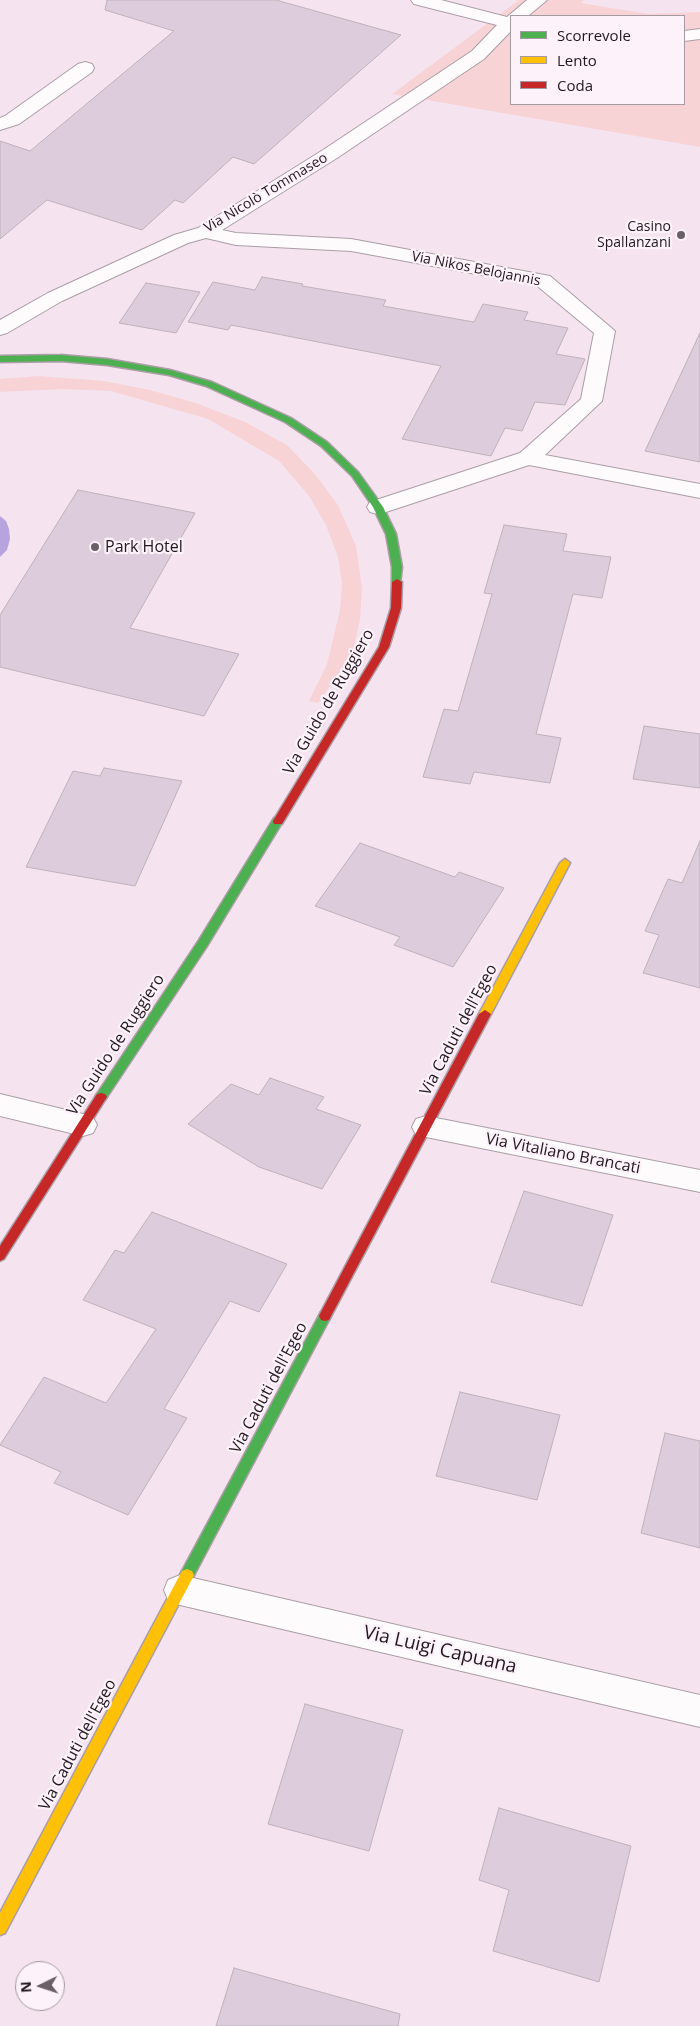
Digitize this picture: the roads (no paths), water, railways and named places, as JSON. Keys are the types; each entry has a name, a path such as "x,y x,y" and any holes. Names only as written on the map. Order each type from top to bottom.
{"street":[{"path":"420,0 510,20"},
{"name":"Via Nicolò Tommaseo","path":"518,15 538,0"},
{"name":"Via Nicolò Tommaseo","path":"0,329 55,297 181,239 205,232 330,154 478,55 510,22"},
{"path":"685,36 700,34"},
{"path":"0,124 12,120 84,68"},
{"name":"Via Nikos Belojannis","path":"205,232 236,238 351,245 543,280 605,331 591,401 528,458 378,507"},
{"name":"Via Guido de Ruggiero","path":"0,359 61,358 108,362 170,373 208,384 288,420 324,444 355,474 378,507 391,534 397,567 396,608 384,647 203,943 82,1125 0,1256"},
{"name":"Via Nikos Belojannis","path":"528,458 700,491"},
{"name":"Via Caduti dell'Egeo","path":"0,1928 565,863"},
{"path":"0,1105 82,1125"},
{"name":"Via Vitaliano Brancati","path":"426,1127 700,1181"},
{"name":"Via Luigi Capuana","path":"180,1590 700,1711"}],"place":[{"name":"Casino Spallanzani","path":"681,235"},
{"name":"Park Hotel","path":"95,547"}]}
